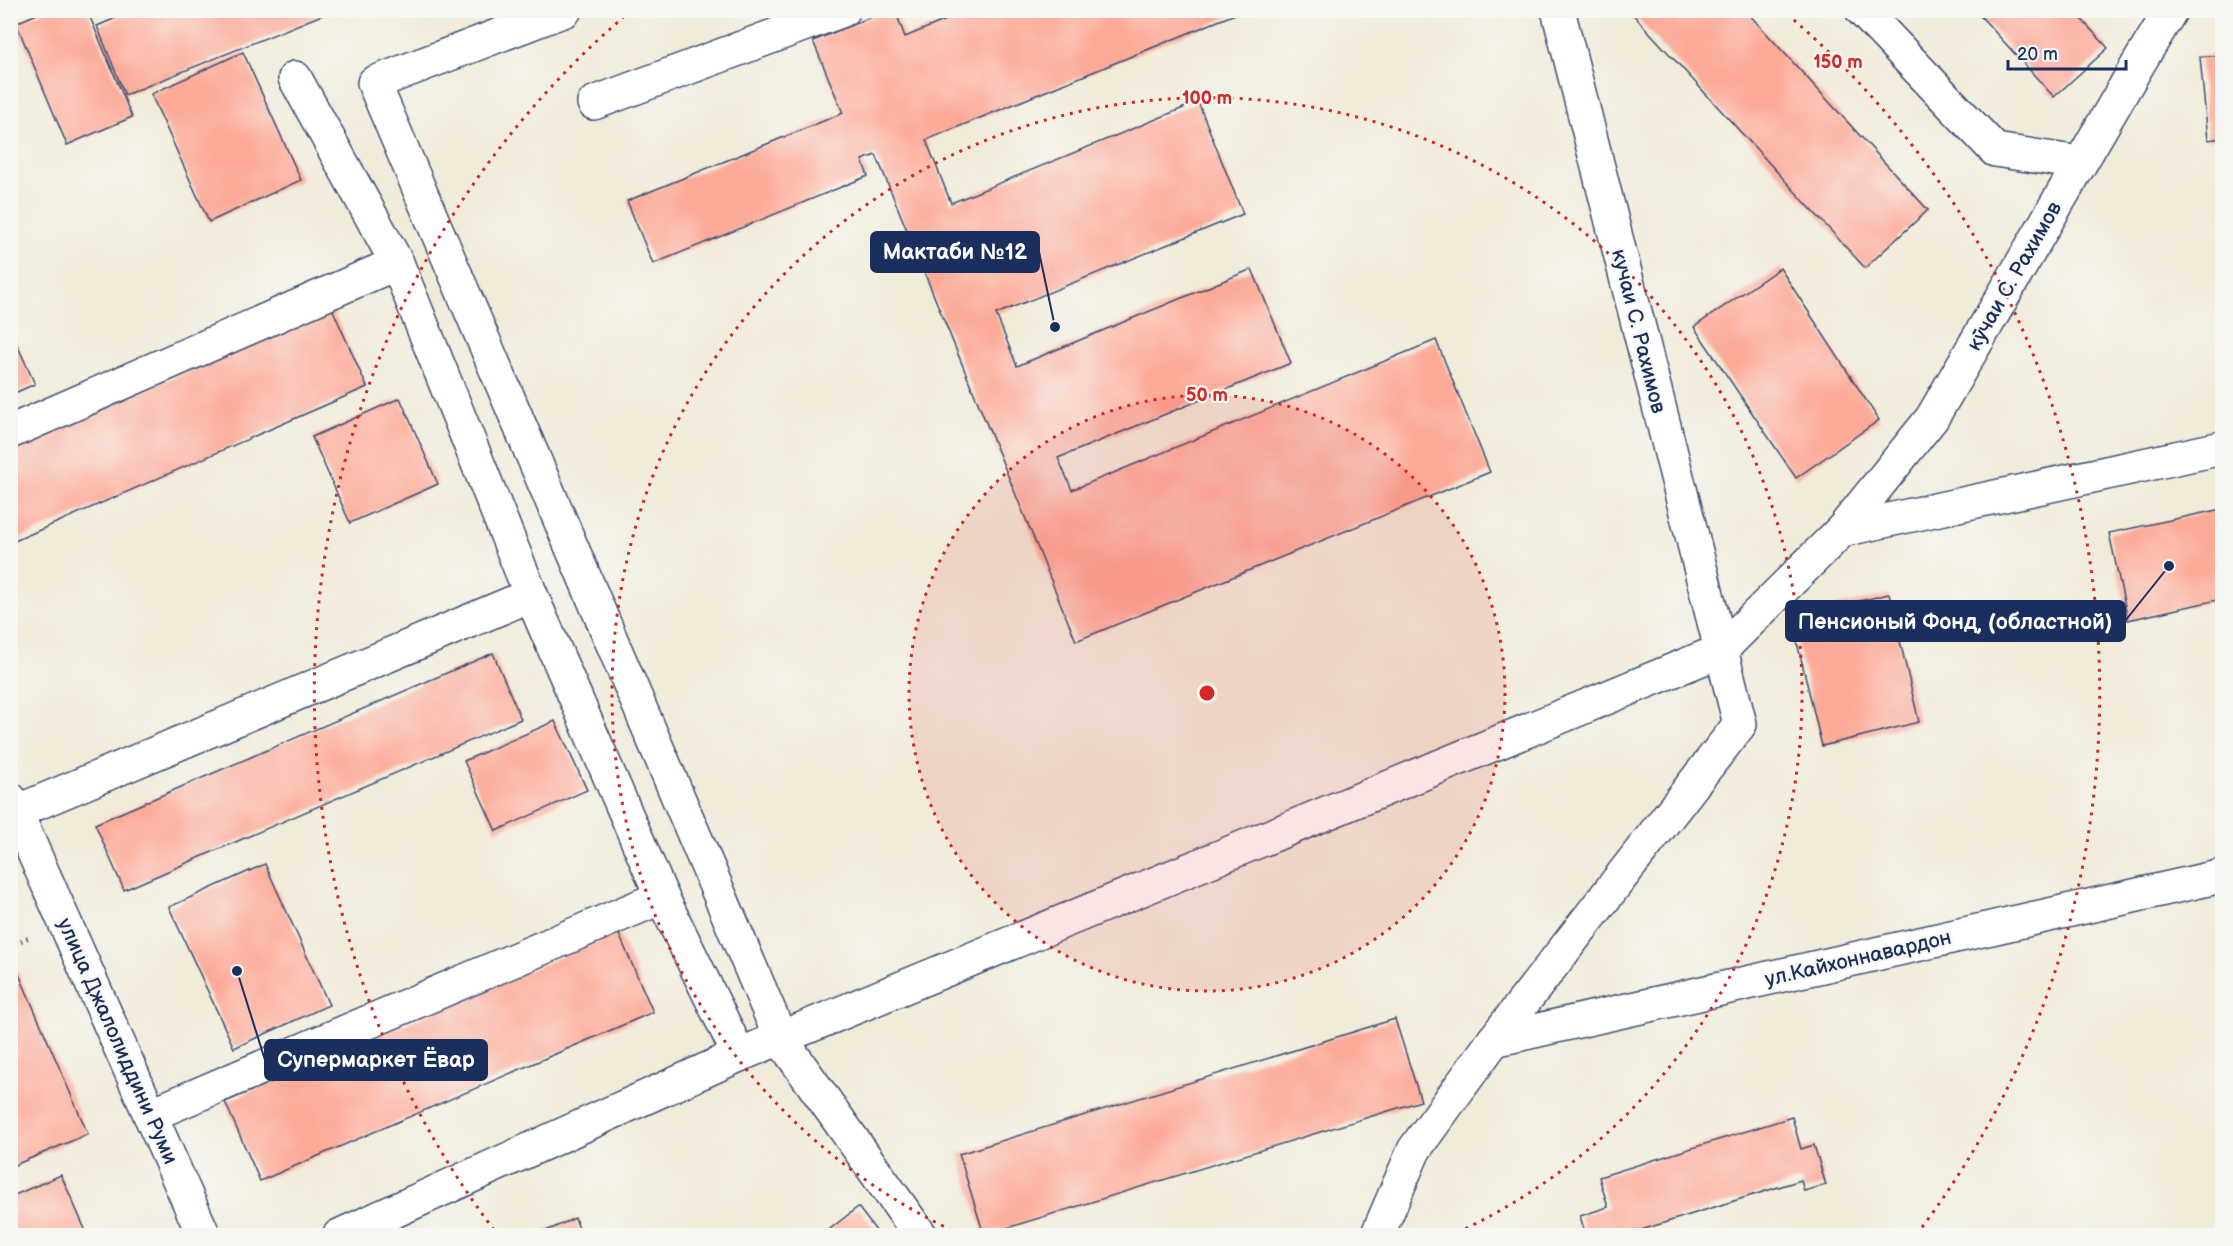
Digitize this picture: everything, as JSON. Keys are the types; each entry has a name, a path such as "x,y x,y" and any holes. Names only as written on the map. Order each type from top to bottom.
{"street":[{"path":"566,10 374,83 781,1039 921,1236"},
{"path":"594,103 843,10"},
{"name":"кучаи С. Рахимов","path":"1494,1040 1740,724 1558,10"},
{"path":"1862,10 1995,150 2080,163"},
{"name":"кӯчаи С. Рахимов","path":"1720,651 1842,530 1932,418 2171,10"},
{"path":"295,78 397,263 531,595 662,897 739,1055"},
{"path":"10,432 397,263"},
{"path":"1842,530 2223,448"},
{"path":"13,806 531,595"},
{"path":"339,1236 739,1055 1720,651"},
{"name":"улица Джалолиддини Руми","path":"13,806 21,850 150,1114 204,1236"},
{"name":"ул.Кайхоннавардон","path":"1494,1040 2223,876"},
{"path":"150,1114 662,897"},
{"path":"1377,1236 1414,1150 1494,1040"}],"path":[{"path":"10,946 36,934"}],"building":[{"path":"46,10 87,10 132,117 67,145 16,23"},
{"path":"135,10 332,11 125,95 97,26"},
{"path":"888,10 895,10 905,37 970,10 1245,10 926,140 951,203 1198,102 1243,214 996,314 1017,366 1252,269 1291,363 1058,458 1072,490 1436,340 1490,472 1076,641 876,155 862,160 868,176 653,264 627,201 843,113 813,41"},
{"path":"1629,10 1745,10 1928,210 1865,268"},
{"path":"1975,10 2073,10 2108,48 2054,97"},
{"path":"243,52 301,180 209,222 151,94"},
{"path":"2222,55 2222,138 2208,140 2200,57"},
{"path":"1780,268 1879,420 1796,478 1694,327"},
{"path":"332,308 367,387 10,543 10,449"},
{"path":"10,329 35,384 10,395"},
{"path":"400,398 438,484 350,523 312,437"},
{"path":"2222,509 2222,599 2128,620 2109,533"},
{"path":"1889,594 1919,722 1822,746 1791,617"},
{"path":"493,653 521,719 124,890 95,824"},
{"path":"555,721 587,790 496,831 464,761"},
{"path":"265,864 329,1005 234,1048 169,907"},
{"path":"618,932 653,1012 260,1181 225,1102"},
{"path":"15,965 88,1134 10,1167 10,967"},
{"path":"1395,1019 1421,1101 984,1235 959,1154"},
{"path":"1792,1117 1801,1149 1814,1145 1826,1185 1804,1191 1801,1180 1622,1236 1586,1236 1580,1216 1608,1207 1599,1177"},
{"path":"61,1175 88,1236 10,1236 10,1197"},
{"path":"858,1207 880,1236 821,1236"},
{"path":"575,1218 582,1236 535,1236"}],"place":[{"name":"Мактаби №12","path":"1055,327"},
{"name":"Пенсионый Фонд, (областной)","path":"2169,566"},
{"name":"Супермаркет Ёвар","path":"237,971"}]}
